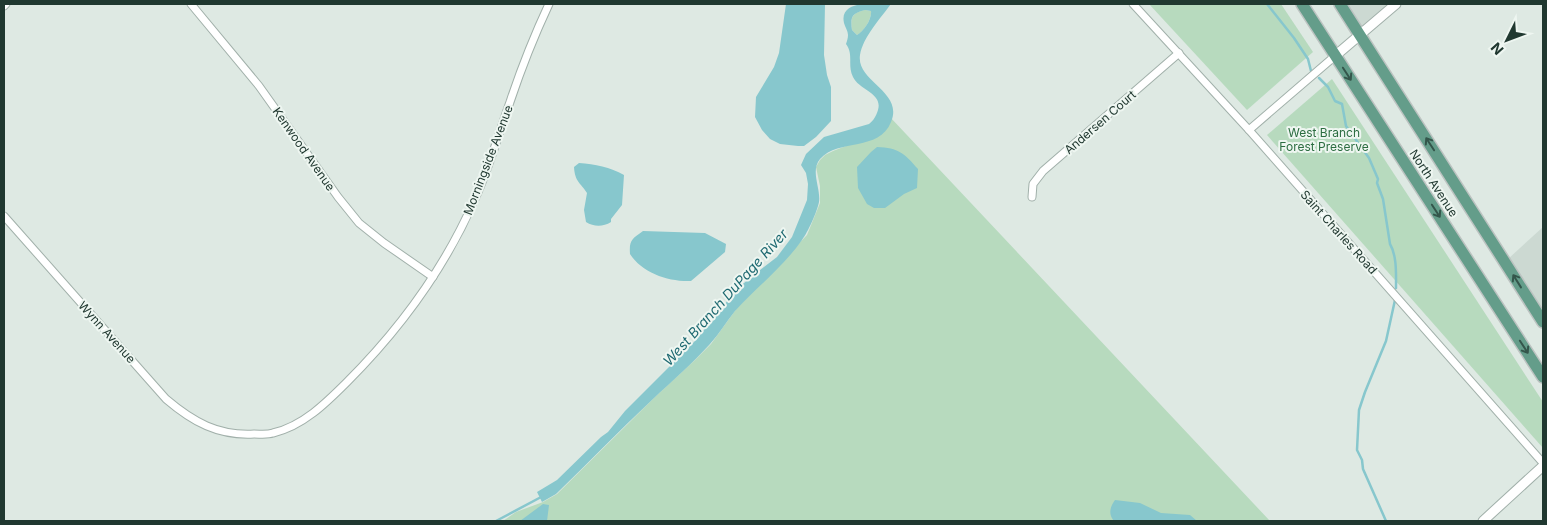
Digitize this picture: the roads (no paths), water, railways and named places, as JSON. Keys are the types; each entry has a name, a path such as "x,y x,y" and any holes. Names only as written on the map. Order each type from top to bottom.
{"main road":[{"name":"North Avenue","path":"1302,4 1543,377"},
{"name":"North Avenue","path":"1340,4 1543,322"}],"street":[{"name":"Kenwood Avenue","path":"192,4 259,86 338,198 359,223 433,277"},
{"name":"Morningside Avenue","path":"222,432 242,435 272,434 291,427 325,404 364,365 403,320 433,277 458,236 475,200 510,102 549,4"},
{"name":"Saint Charles Road","path":"1134,4 1249,130 1543,462"},
{"path":"1249,130 1396,4"},
{"name":"Andersen Court","path":"1032,197 1033,184 1043,171 1179,54"},
{"name":"Wynn Avenue","path":"4,216 166,399 201,425 222,432"},
{"path":"1483,521 1543,466"}],"water":[{"path":"786,4 825,4 824,55 831,87 831,121 816,137 804,146 780,144 770,139 762,130 755,117 756,97 774,67 779,53"},
{"path":"861,4 891,4 868,35 860,55 861,64 865,72 891,102 893,111 891,122 878,137 837,149 820,159 816,169 818,206 807,232 795,250 735,311 713,340 696,358 556,494 542,502 537,492 557,480 608,432 625,411 695,341 736,290 777,257 792,237 807,200 808,184 806,173 801,165 806,154 824,137 869,124 875,118 879,104 874,96 853,77 851,73 850,52 846,44 848,32 843,19 845,12 850,7","holes":["861,11 871,11 867,24 857,35 852,30 851,22 853,16"]},
{"path":"877,147 901,152 918,169 917,188 904,194 885,208 874,208 867,204 858,188 857,167"},
{"path":"579,163 602,166 624,175 622,205 608,224 595,226 586,222 584,210 587,193 577,179 574,167"},
{"path":"643,231 705,233 726,244 725,252 691,281 665,278 649,271 635,261 630,254 632,240"},
{"path":"1115,500 1140,503 1161,513 1190,515 1197,521 1114,521 1110,510"},
{"path":"543,504 549,505 547,521 520,521"}],"waterway":[{"path":"1267,4 1308,59 1311,71"},
{"path":"1319,78 1328,87 1335,101 1342,104 1346,126 1369,158 1378,179 1377,183 1383,199 1390,244 1395,260 1396,288"},
{"path":"1386,521 1363,469 1362,460 1357,450 1359,410 1386,341 1395,300"},
{"name":"West Branch DuPage River","path":"496,521 543,496"}],"park label":[{"name":"West Branch Forest Preserve","path":"1324,139"}]}
